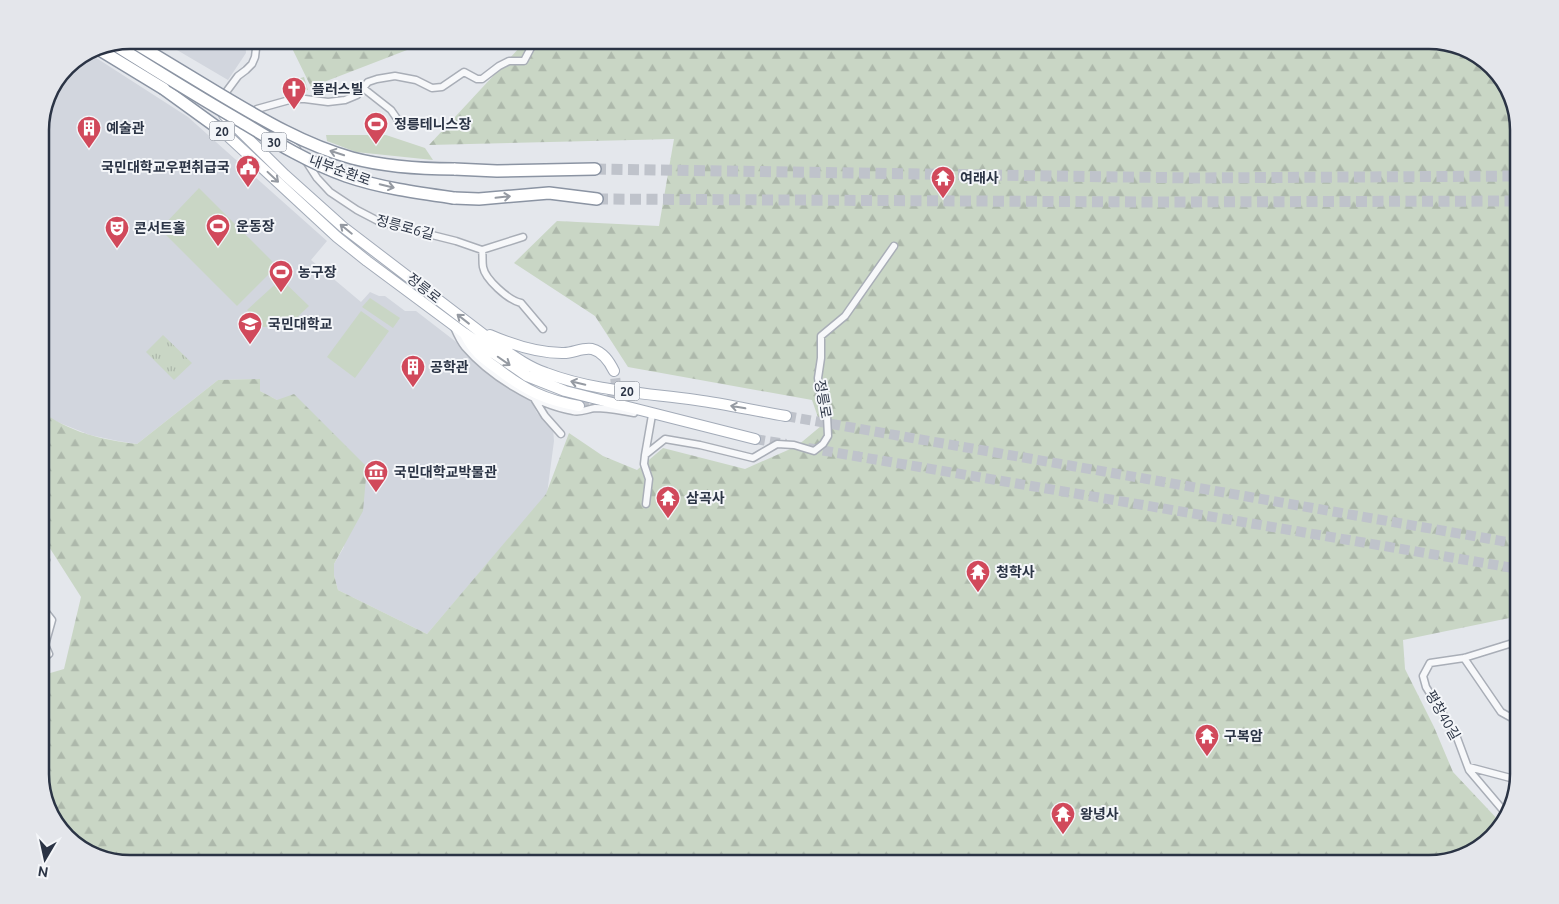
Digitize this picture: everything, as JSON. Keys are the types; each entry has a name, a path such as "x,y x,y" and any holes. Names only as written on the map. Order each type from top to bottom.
{"highway":[{"path":"130,49 135,52"},
{"name":"내부순환로","path":"145,49 253,114 307,142 344,155 371,162 422,169 497,171 595,170"},
{"name":"내부순환로","path":"121,50 272,141 346,176 408,191 454,198 479,199 549,193 596,199"},
{"path":"104,53 164,89 222,131"}],"main road":[{"name":"정릉로","path":"135,52 190,87 215,106 285,175 343,227 480,332 521,360 543,372 567,381 596,387 699,400 786,416"},
{"name":"정릉로","path":"105,53 138,69 184,97 337,237 391,280 527,376 547,385 574,393 755,439"},
{"name":"정릉로","path":"103,54 222,131"},
{"path":"391,280 390,277 392,275 398,276 430,302 446,306"},
{"path":"480,332 515,345 550,353 564,354 584,349 594,350 604,356 614,370"},
{"path":"464,333 475,351 519,385 552,400 579,406"}],"street":[{"path":"215,106 238,76 252,64 256,49"},
{"path":"242,118 257,109 293,99 328,102 345,100 357,95 368,82 377,78 394,76 416,80 432,88 442,87 464,72 477,79 482,78 510,61 524,62 530,49"},
{"path":"363,88 391,110 400,123"},
{"name":"정릉로6길","path":"215,106 242,118 296,148 317,178 330,192 357,210 380,222 456,240 482,250"},
{"path":"523,237 482,250 483,268 491,280 503,292 515,301 520,302 544,329"},
{"name":"정릉로","path":"645,455 665,439 700,445 753,458 777,444 794,445 814,451 823,444 828,436 828,429 827,416 821,399 818,378 821,358 821,336 845,316 894,246"},
{"name":"정릉로","path":"454,326 464,346 473,355 502,379 535,400 574,412 603,408 652,415 711,427"},
{"name":"정릉로","path":"535,400 545,416 561,434"},
{"path":"646,504 648,479 644,464 652,415"},
{"path":"49,616 52,620 49,631"},
{"name":"평창40길","path":"1502,809 1469,770 1456,735 1426,687 1423,676 1430,663 1464,658 1510,644"},
{"path":"1464,658 1502,712 1510,717"},
{"path":"1469,767 1510,778"}],"shaded area":[{"path":"175,49 246,49 246,53 228,80"},
{"name":"국민대학교","path":"95,57 188,117 327,241 311,260 361,302 370,292 379,296 385,296 405,311 416,311 530,399 537,413 553,428 554,441 547,494 427,634 338,590 334,575 334,564 344,547 277,400 260,391 260,379 218,380 137,444 90,435 55,421 49,417 49,124 51,109 62,85 72,72"}],"green space":[{"path":"292,49 410,49 311,87"},
{"path":"518,49 1440,49 1460,55 1483,69 1502,94 1509,114 1510,124 1510,618 1403,640 1405,669 1434,727 1453,772 1497,819 1494,824 1479,839 1460,849 1440,855 119,855 99,849 76,835 57,810 50,790 49,780 49,673 64,669 81,597 49,547 49,417 86,434 137,444 218,380 260,379 260,391 277,400 294,394 367,467 363,511 334,564 334,575 338,590 427,634 546,494 569,433 603,456 637,470 663,448 745,469 797,446 821,426 812,400 628,367 595,316 514,263 557,221 659,226 674,139 429,145"},
{"path":"304,77 308,90 294,93 290,81"},
{"name":"정릉테니스장","path":"326,135 386,135 425,148 433,160 356,152 327,141"},
{"name":"운동장","path":"199,188 277,266 237,306 160,229"},
{"name":"농구장","path":"281,279 309,306 288,326 263,327 247,310"},
{"name":"농구장","path":"370,298 400,318 393,328 362,307"},
{"path":"361,311 389,331 355,378 327,357"},
{"path":"163,335 192,363 174,380 146,352"}],"tunnel":[{"path":"595,169 1192,178 1510,176"},
{"path":"597,199 1155,202 1510,201"},
{"path":"579,406 596,405 609,400 615,390 614,371"},
{"path":"786,416 1510,542"},
{"path":"755,439 786,444"},
{"path":"808,448 1510,567"}],"place":[{"name":"플러스빌","path":"294,110"},
{"name":"정릉테니스장","path":"376,145"},
{"name":"예술관","path":"89,149"},
{"name":"국민대학교우편취급국","path":"248,188"},
{"name":"여래사","path":"943,199"},
{"name":"운동장","path":"218,247"},
{"name":"콘서트홀","path":"117,249"},
{"name":"농구장","path":"281,293"},
{"name":"국민대학교","path":"250,345"},
{"name":"공학관","path":"413,388"},
{"name":"국민대학교박물관","path":"376,493"},
{"name":"삼곡사","path":"668,519"},
{"name":"청학사","path":"978,593"},
{"name":"구복암","path":"1207,757"},
{"name":"왕녕사","path":"1063,835"}]}
